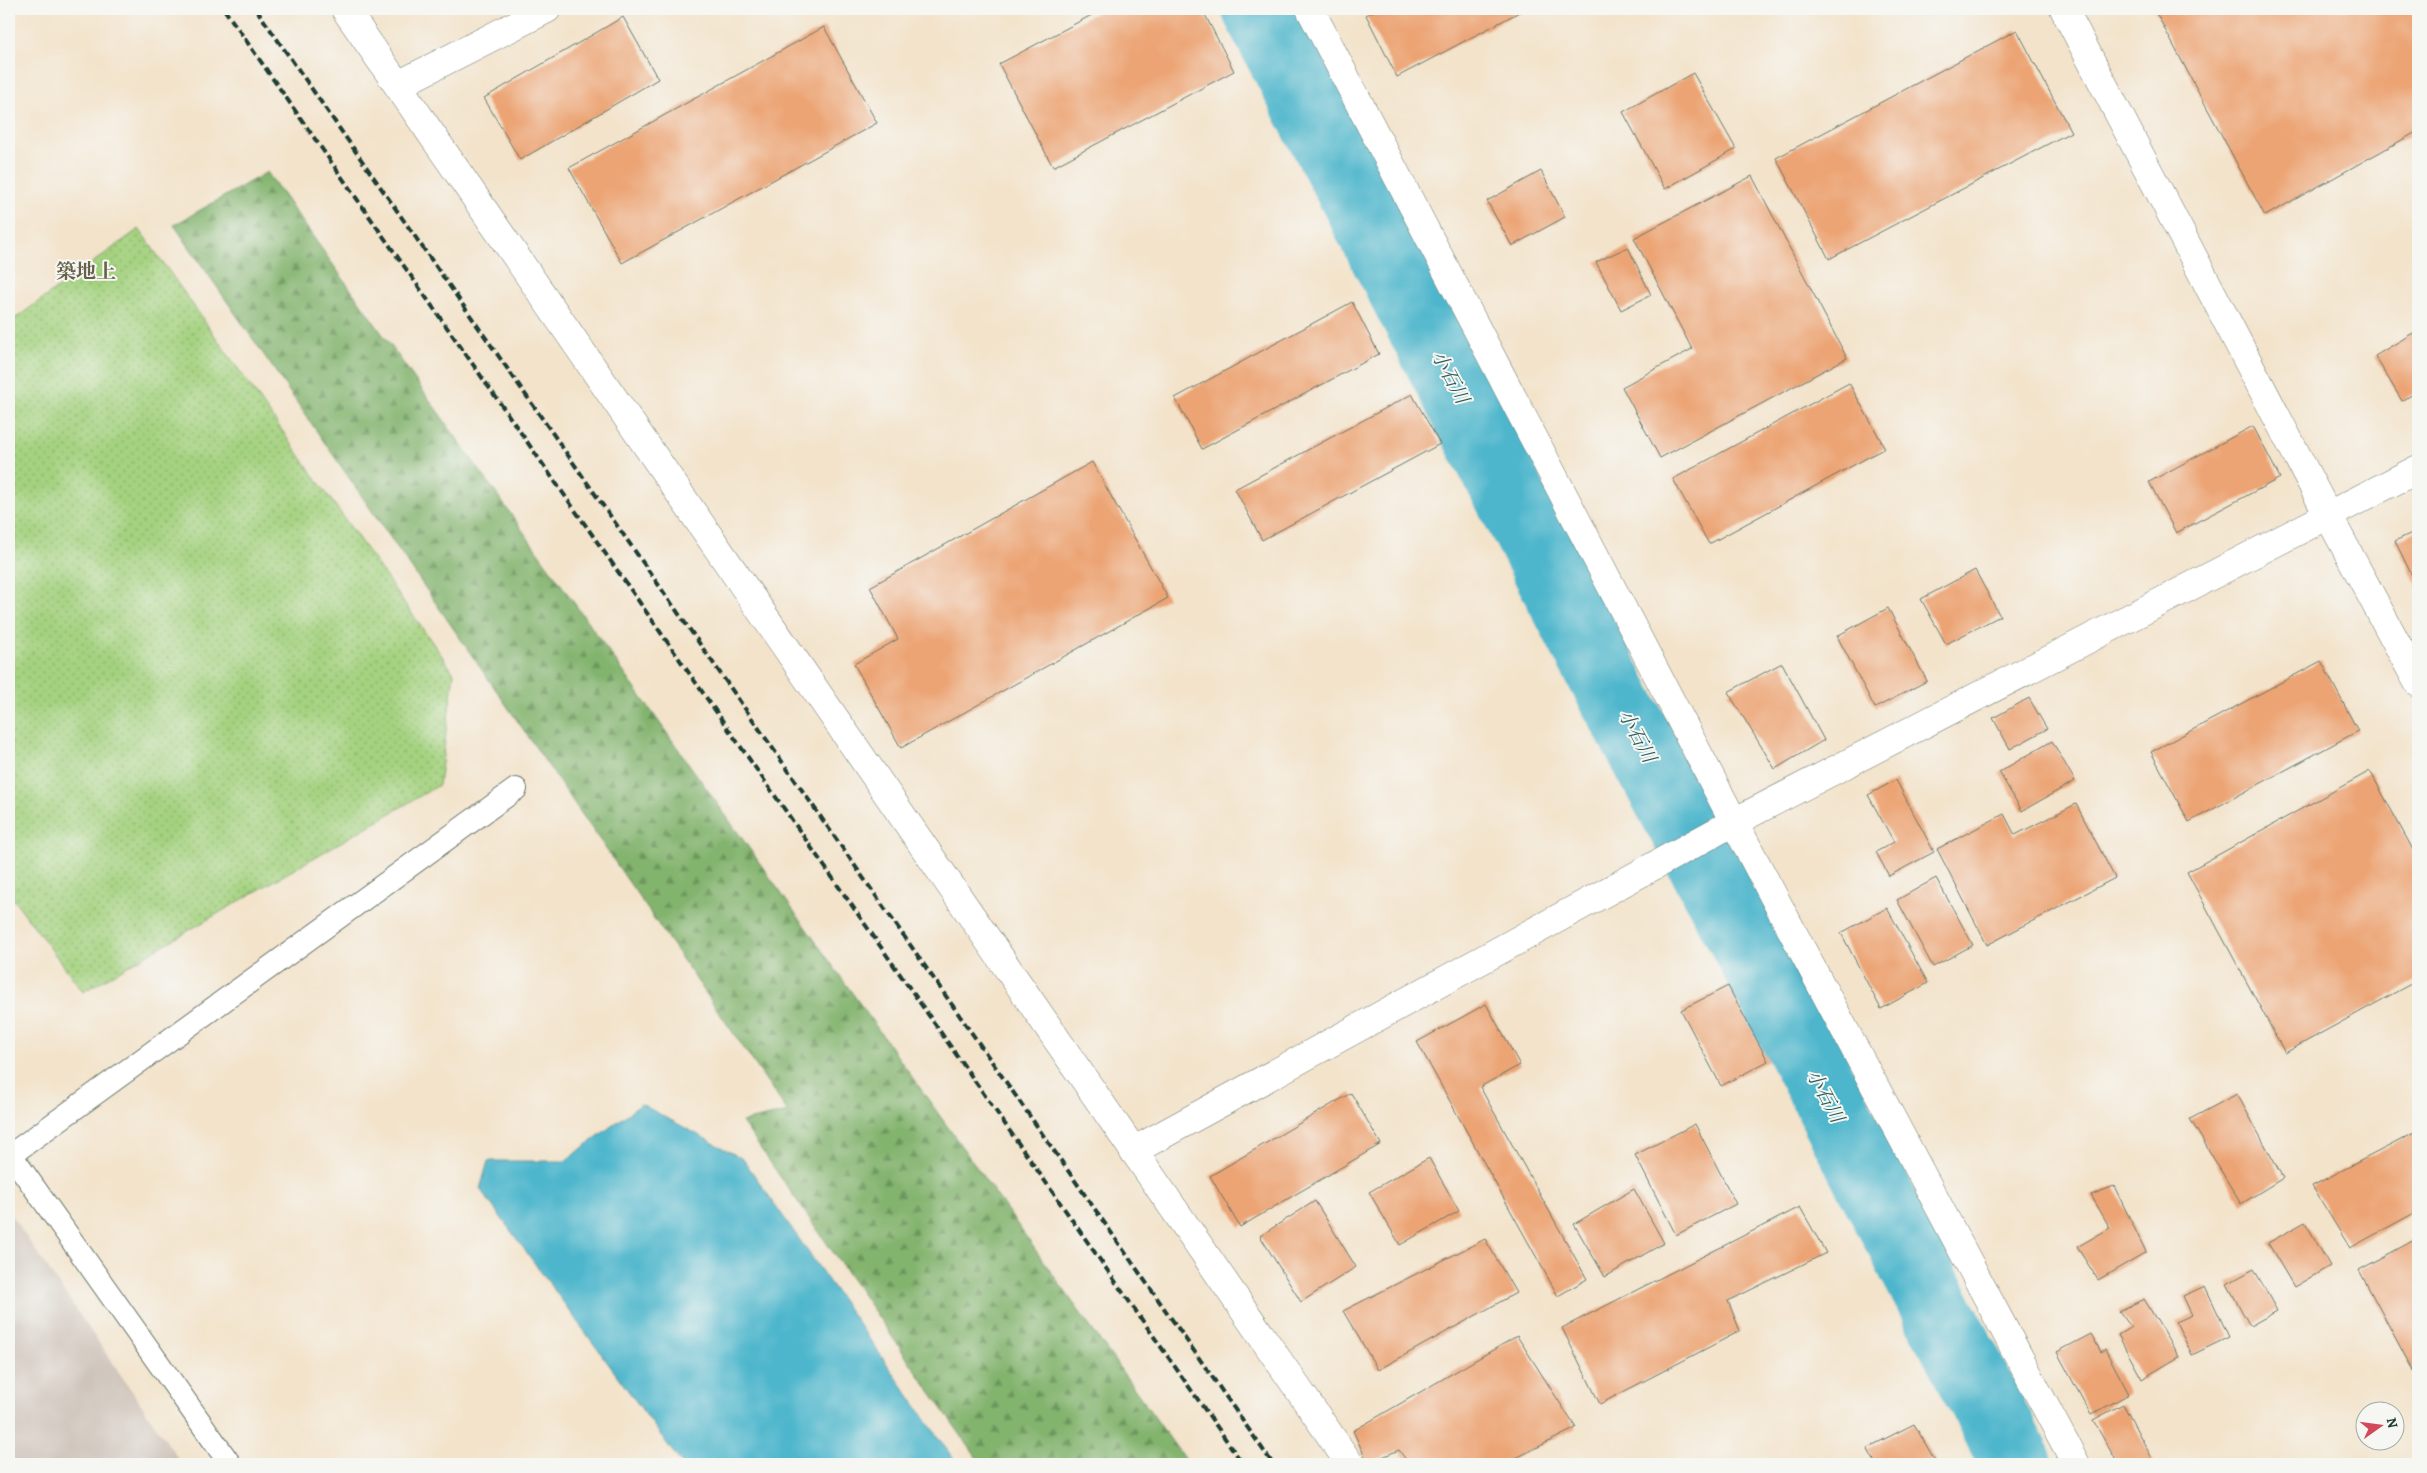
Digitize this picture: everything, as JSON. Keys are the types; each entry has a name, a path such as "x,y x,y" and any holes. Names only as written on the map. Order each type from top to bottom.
{"street":[{"path":"344,9 1350,1464"},
{"path":"398,85 547,9"},
{"path":"1310,9 1734,822 2076,1464"},
{"path":"2064,9 2329,517 2418,683"},
{"path":"1133,1151 1734,822 2329,517 2418,469"}],"lane":[{"path":"230,1464 9,1154 516,789"}],"shaded area":[{"path":"9,1212 182,1464 9,1464"}],"green space":[{"path":"267,172 1188,1464 981,1464 742,1122 788,1112 174,225"},
{"path":"139,229 454,673 439,785 83,992 9,893 9,323"}],"water":[{"path":"641,1104 743,1159 957,1464 682,1464 480,1189 488,1161 565,1161"}],"building":[{"path":"1103,9 1202,9 1234,71 1053,167 999,64"},
{"path":"1378,9 1525,9 1397,77 1366,15"},
{"path":"2154,9 2418,9 2418,131 2265,216"},
{"path":"623,17 658,79 520,160 484,98"},
{"path":"824,27 877,123 622,263 569,168"},
{"path":"2017,30 2071,132 1829,259 1776,158"},
{"path":"1693,73 1736,149 1665,189 1623,112"},
{"path":"1541,171 1565,217 1512,246 1487,201"},
{"path":"1752,176 1847,358 1660,458 1622,387 1692,349 1634,238"},
{"path":"1628,247 1651,295 1621,310 1596,262"},
{"path":"1352,302 1379,354 1202,449 1175,398"},
{"path":"2418,330 2418,391 2402,401 2375,356"},
{"path":"1849,383 1885,448 1709,544 1673,479"},
{"path":"1412,394 1440,444 1262,540 1235,489"},
{"path":"2253,426 2280,478 2176,533 2149,482"},
{"path":"1092,462 1168,598 901,748 854,664 898,639 870,587"},
{"path":"2418,530 2418,588 2395,541"},
{"path":"1975,570 2000,616 1946,644 1921,599"},
{"path":"1888,608 1927,681 1875,708 1837,636"},
{"path":"2321,661 2358,731 2189,822 2151,752"},
{"path":"1782,663 1824,740 1775,769 1728,692"},
{"path":"2029,698 2047,729 2010,749 1993,718"},
{"path":"2052,741 2075,781 2022,811 1999,772"},
{"path":"2370,771 2418,859 2418,980 2285,1053 2187,872"},
{"path":"1896,780 1934,852 1889,876 1876,852 1894,842 1868,795"},
{"path":"2076,804 2115,878 1987,945 1937,849 2004,814 2015,835"},
{"path":"1936,878 1973,945 1933,967 1897,900"},
{"path":"1887,908 1928,983 1881,1009 1841,933"},
{"path":"1728,986 1768,1061 1721,1086 1681,1010"},
{"path":"1486,1004 1520,1065 1480,1087 1587,1279 1558,1296 1417,1042"},
{"path":"1351,1093 1381,1144 1240,1227 1210,1176"},
{"path":"2237,1094 2283,1178 2241,1204 2190,1119"},
{"path":"1695,1124 1736,1204 1676,1235 1635,1155"},
{"path":"2418,1131 2418,1211 2350,1248 2312,1186"},
{"path":"1429,1158 1459,1211 1400,1245 1369,1192"},
{"path":"2114,1186 2146,1252 2098,1280 2077,1247 2110,1228 2091,1195"},
{"path":"1634,1189 1664,1243 1605,1277 1574,1224"},
{"path":"1315,1201 1356,1267 1301,1302 1260,1236"},
{"path":"1800,1207 1826,1253 1728,1301 1740,1331 1600,1404 1562,1328"},
{"path":"2305,1222 2330,1266 2294,1287 2268,1243"},
{"path":"2418,1238 2418,1380 2359,1270"},
{"path":"1485,1239 1516,1293 1378,1370 1343,1311"},
{"path":"2254,1269 2277,1311 2250,1326 2227,1284"},
{"path":"2205,1286 2229,1337 2192,1355 2176,1322 2192,1315 2183,1296"},
{"path":"2144,1299 2179,1357 2142,1379 2118,1335 2131,1327 2119,1311"},
{"path":"2091,1334 2101,1352 2105,1349 2129,1394 2091,1415 2057,1352"},
{"path":"1517,1336 1576,1428 1504,1464 1409,1464 1399,1450 1368,1463 1353,1431"},
{"path":"2123,1404 2155,1464 2118,1464 2093,1420"},
{"path":"1914,1424 1937,1464 1876,1464 1867,1448"}],"waterway":[{"name":"小石川","path":"1258,9 1602,673 1790,1025 2017,1464"}],"railway":[{"path":"224,9 1243,1464"},
{"path":"256,9 1273,1464"}],"district":[{"name":"築地上","path":"86,271"}]}
